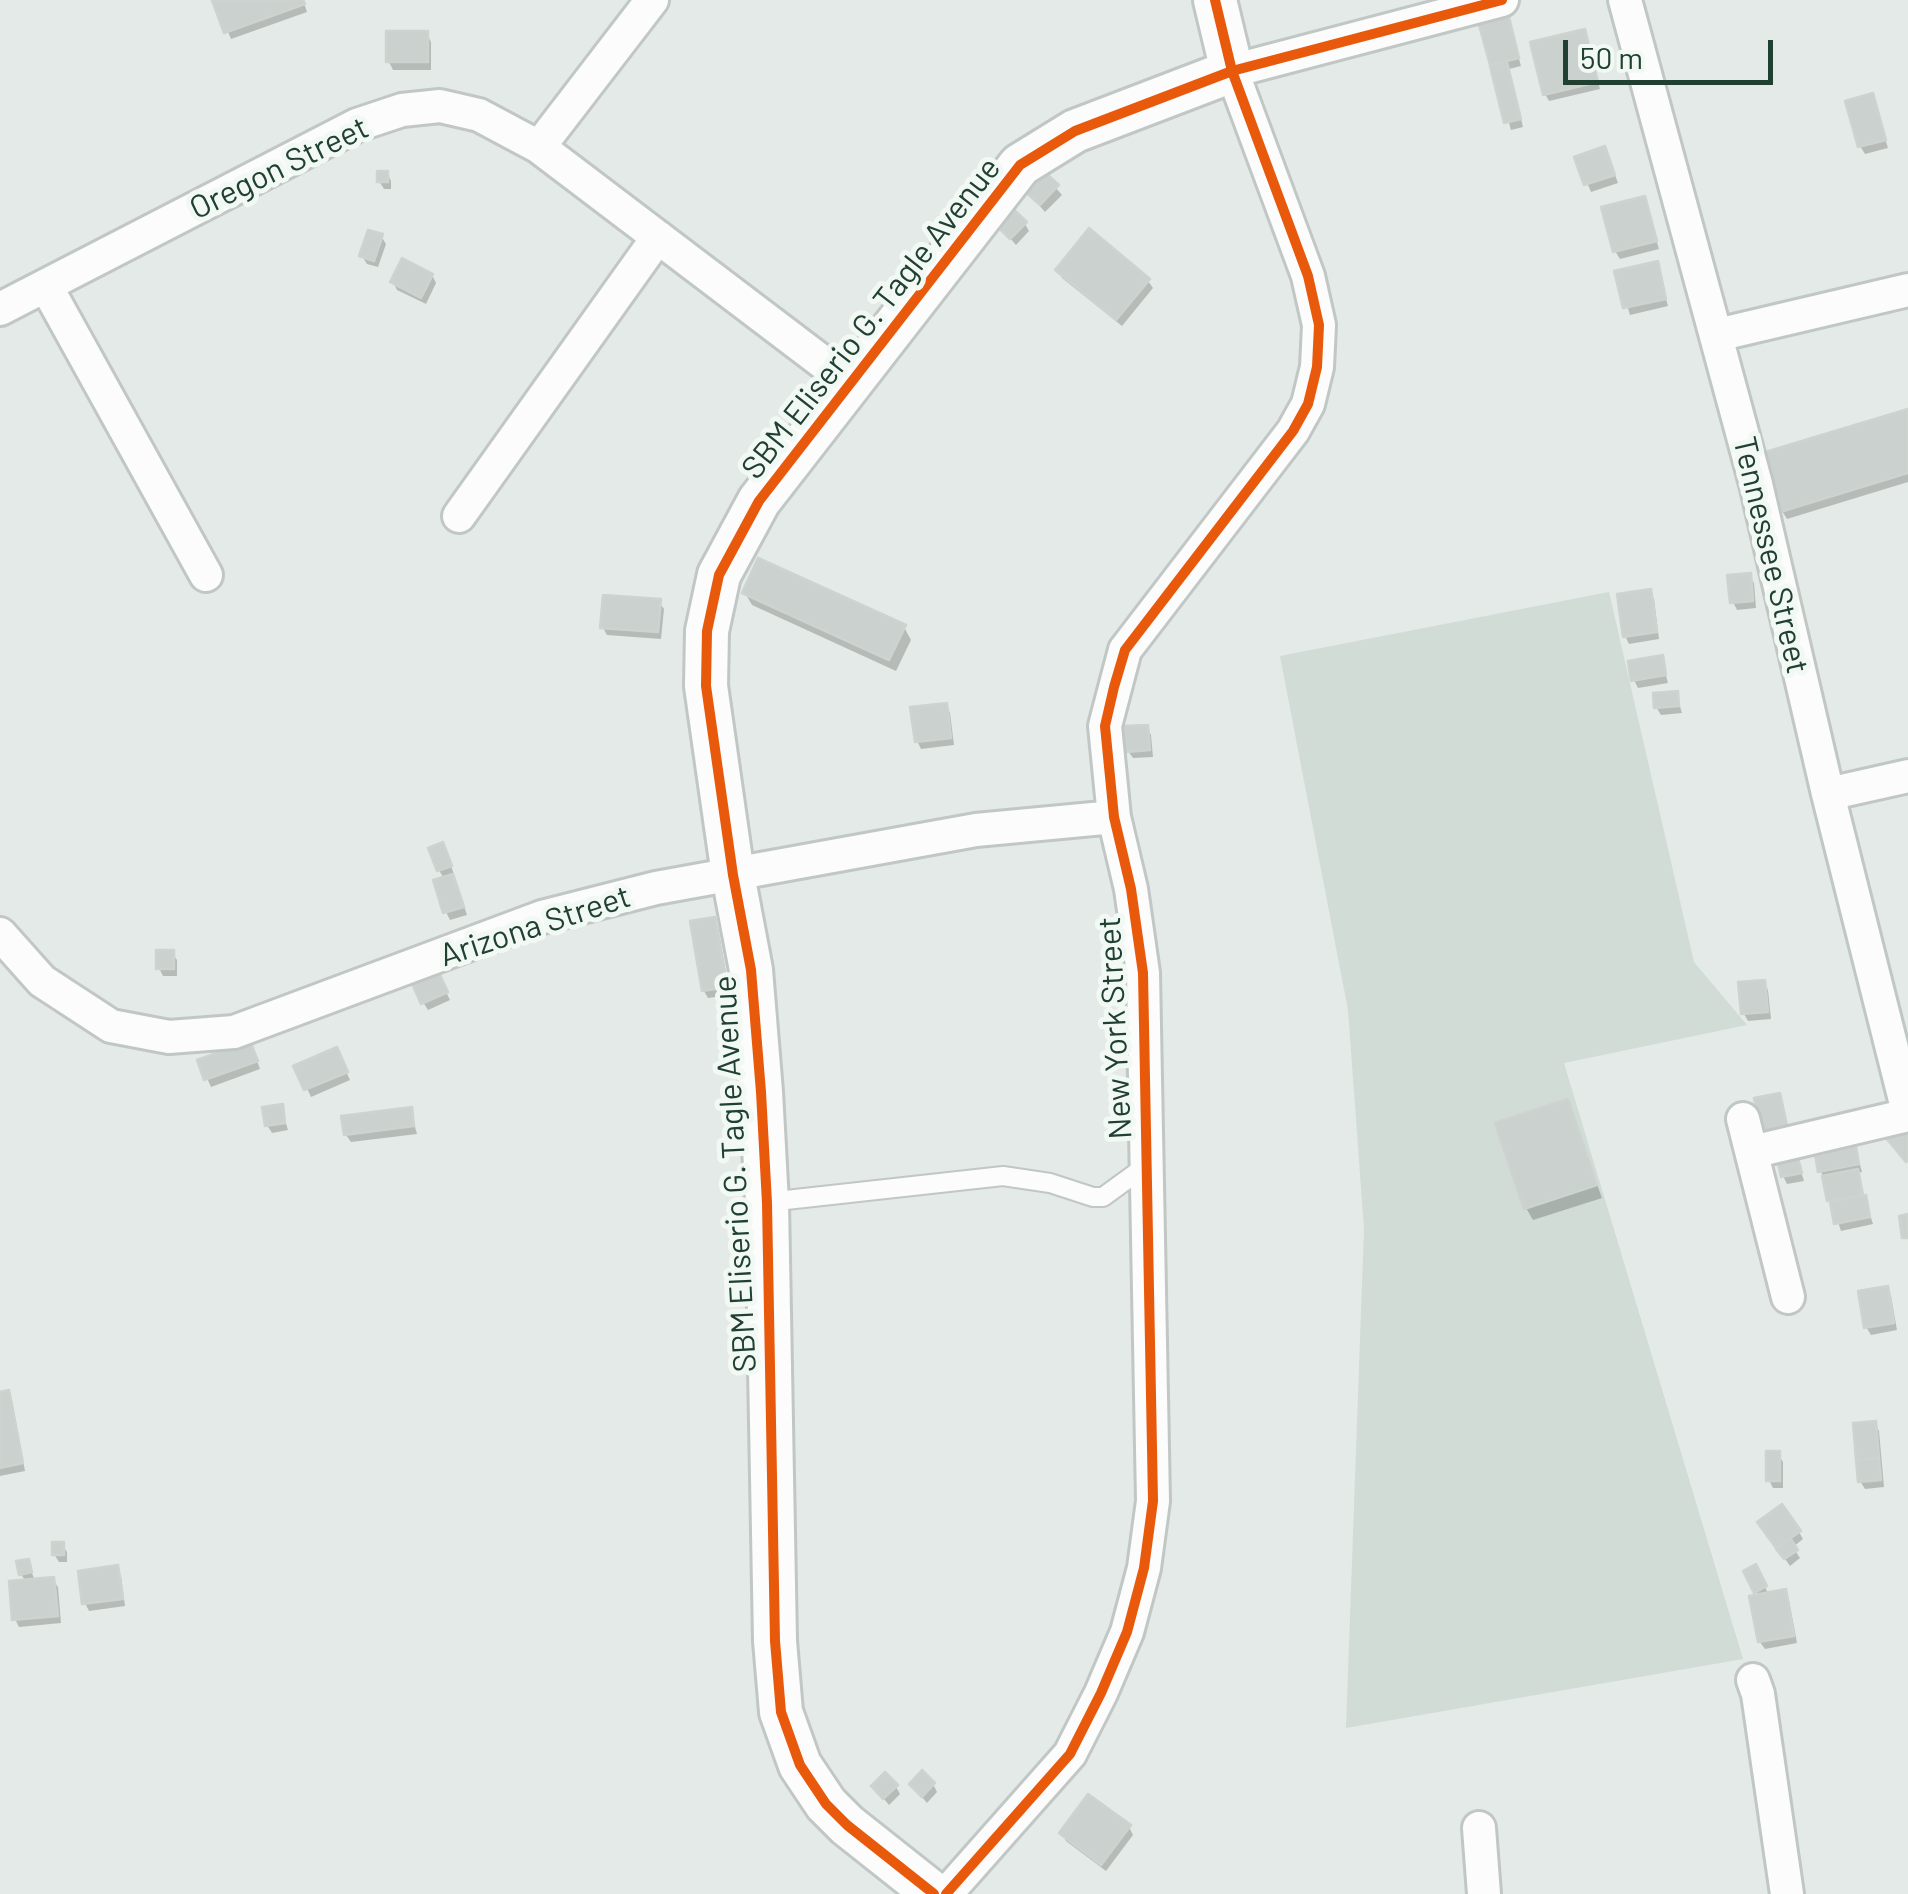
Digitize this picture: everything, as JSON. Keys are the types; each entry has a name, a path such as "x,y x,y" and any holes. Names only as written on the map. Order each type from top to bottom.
{"street":[{"path":"539,147 652,0"},
{"name":"New York Street","path":"946,1894 1070,1754 1127,1632 1144,1568 1153,1501 1143,973 1131,889 1114,817 1105,726 1124,650 1293,432 1308,404 1317,367 1318,325 1308,276 1232,71 1215,0"},
{"name":"SBM Eliserio G. Tagle Avenue","path":"934,1894 826,1804 800,1765 781,1712 775,1642 768,1202 752,970 733,874 706,686 707,631 719,576 759,501 1020,165 1074,131 1232,71 1502,0"},
{"name":"Tennessee Street","path":"1625,0 1756,484 1908,1114"},
{"name":"Oregon Street","path":"0,310 357,125 402,110 440,106 479,115 539,147 850,383"},
{"path":"459,516 658,237"},
{"path":"46,286 206,576"},
{"path":"1716,336 1908,290"},
{"path":"1828,794 1908,776"},
{"name":"Arizona Street","path":"0,934 42,981 111,1026 170,1037 234,1032 542,917 656,888 976,830 1114,817"},
{"path":"1752,1152 1908,1114"},
{"path":"1744,1119 1788,1297"},
{"path":"1753,1680 1787,1894"},
{"path":"1480,1828 1484,1894"}],"lane":[{"path":"768,1202 1003,1176 1103,1197 1148,1164"}],"shaded area":[{"path":"1609,592 1694,962 1747,1025 1564,1063 1743,1659 1346,1728 1364,1229 1348,1010 1280,656"}],"building":[{"path":"212,0 303,0 305,4 224,33"},
{"path":"1509,17 1519,58 1490,65 1479,25"},
{"path":"1585,29 1598,82 1543,95 1530,42"},
{"path":"386,31 428,31 428,62 386,62"},
{"path":"1507,62 1521,119 1504,123 1490,66"},
{"path":"1873,93 1886,140 1858,147 1845,101"},
{"path":"1605,146 1615,175 1584,185 1574,157"},
{"path":"1040,168 1059,185 1040,205 1021,188"},
{"path":"377,171 388,171 388,182 377,182"},
{"path":"1645,196 1657,241 1613,252 1601,207"},
{"path":"1009,205 1027,222 1010,239 992,221"},
{"path":"1089,228 1150,279 1116,320 1055,270"},
{"path":"368,230 383,234 374,261 359,256"},
{"path":"402,258 433,274 421,298 390,282"},
{"path":"1658,261 1666,299 1623,308 1614,271"},
{"path":"1908,409 1908,473 1780,512 1762,453"},
{"path":"758,558 906,625 889,660 742,593"},
{"path":"1751,573 1753,601 1730,603 1727,575"},
{"path":"1651,589 1657,632 1623,637 1617,594"},
{"path":"603,595 661,599 658,632 600,628"},
{"path":"1663,655 1666,675 1631,681 1628,661"},
{"path":"1678,691 1679,706 1654,708 1653,693"},
{"path":"947,703 951,738 915,742 910,707"},
{"path":"1148,725 1150,750 1126,752 1124,726"},
{"path":"443,842 452,866 437,871 428,848"},
{"path":"453,874 464,907 443,913 433,880"},
{"path":"715,917 727,987 702,991 690,921"},
{"path":"156,950 174,950 174,969 156,969"},
{"path":"436,967 448,992 421,1004 410,979"},
{"path":"1765,980 1768,1012 1741,1014 1738,982"},
{"path":"250,1041 258,1061 204,1080 197,1060"},
{"path":"337,1047 348,1072 304,1090 293,1066"},
{"path":"1780,1093 1788,1130 1762,1135 1754,1098"},
{"path":"1568,1099 1597,1185 1524,1209 1495,1123"},
{"path":"283,1104 285,1123 265,1126 262,1107"},
{"path":"412,1107 414,1126 344,1135 341,1116"},
{"path":"1908,1120 1908,1160 1906,1162 1886,1138"},
{"path":"1854,1135 1859,1164 1818,1172 1813,1143"},
{"path":"1797,1154 1802,1173 1781,1177 1777,1158"},
{"path":"1858,1169 1863,1195 1827,1201 1822,1176"},
{"path":"1866,1195 1870,1217 1834,1224 1830,1202"},
{"path":"1908,1214 1908,1238 1902,1238 1899,1216"},
{"path":"1888,1286 1894,1323 1864,1328 1858,1291"},
{"path":"9,1390 23,1463 0,1468 0,1392"},
{"path":"1876,1421 1879,1458 1856,1460 1853,1423"},
{"path":"1766,1451 1780,1451 1780,1481 1766,1481"},
{"path":"1879,1458 1881,1480 1858,1482 1856,1460"},
{"path":"1782,1504 1801,1531 1776,1548 1757,1522"},
{"path":"1790,1538 1798,1550 1784,1559 1776,1549"},
{"path":"52,1542 64,1542 64,1555 52,1555"},
{"path":"29,1559 32,1572 19,1575 16,1561"},
{"path":"1756,1564 1767,1586 1754,1593 1743,1571"},
{"path":"118,1565 123,1599 82,1604 78,1571"},
{"path":"54,1577 58,1616 12,1620 9,1581"},
{"path":"1786,1589 1794,1636 1758,1642 1749,1596"},
{"path":"922,1770 935,1783 922,1797 909,1784"},
{"path":"885,1772 898,1785 883,1799 871,1786"},
{"path":"1088,1794 1131,1825 1101,1865 1059,1833"}],"cycle path":[{"path":"946,1894 1070,1754 1127,1632 1144,1568 1153,1501 1143,973 1131,889 1114,817 1105,726 1114,687 1125,650 1293,431 1308,404 1317,367 1319,325 1308,276 1232,71 1215,0"},
{"path":"934,1894 826,1804 800,1765 781,1712 775,1641 767,1203 761,1092 751,970 706,686 707,631 719,575 759,501 1020,165 1075,131 1232,71 1502,0"}]}
